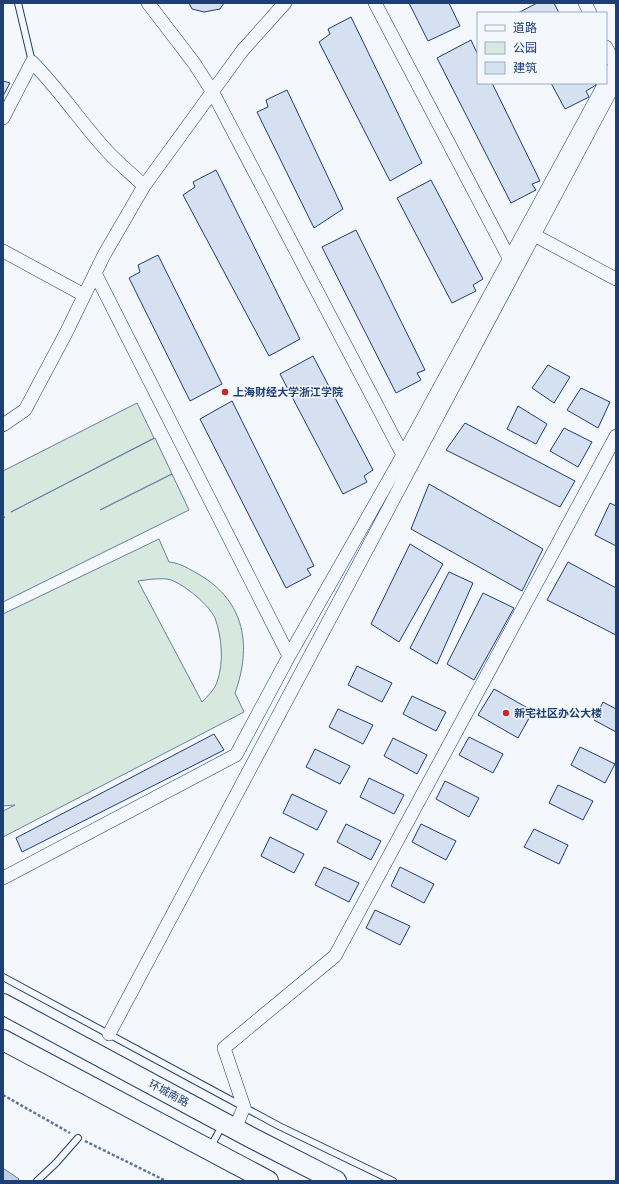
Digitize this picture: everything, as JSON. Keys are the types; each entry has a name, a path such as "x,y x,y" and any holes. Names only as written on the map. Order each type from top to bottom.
{"main road":[{"name":"环城南路","path":"3,1004 229,1126 336,1181"},
{"path":"3,1040 268,1181"}],"street":[{"path":"148,3 194,64 212,91 403,455"},
{"path":"3,425 25,410 95,273 144,186 242,51 286,3"},
{"path":"375,3 509,258"},
{"path":"585,3 590,12"},
{"path":"607,49 615,64 607,80"},
{"path":"3,118 32,62 48,78 67,104 108,153 144,186"},
{"path":"109,1034 616,81"},
{"path":"3,878 236,755 289,656 403,455 605,84"},
{"path":"534,235 616,279"},
{"path":"3,251 84,296"},
{"path":"95,273 289,656"},
{"path":"229,1126 244,1107 224,1048 335,956 616,436"}],"lane":[{"path":"18,3 32,62"},
{"path":"3,977 279,1126 393,1181"},
{"path":"209,1149 229,1126"},
{"path":"37,1181 56,1163 78,1138"}],"green space":[{"path":"137,403 154,438 11,512 155,438 189,510 3,602 3,471"},
{"path":"159,539 169,562 189,569 215,586 227,598 235,612 241,626 243,659 235,693 244,712 3,837 3,811 15,805 3,806 3,614","holes":["169,579 183,586 208,607 215,618 221,642 221,667 216,685 211,693 202,702 138,581"]}],"water":[{"path":"3,1168 19,1179 17,1181 3,1181"}],"building":[{"path":"189,3 224,3 220,9 204,12 192,9"},
{"path":"409,3 449,3 460,26 428,41"},
{"path":"537,3 554,3 558,12 520,12"},
{"path":"351,17 422,163 390,181 319,42 330,34 328,29"},
{"path":"471,40 477,53 477,84 492,84 540,181 532,184 536,190 511,203 437,58"},
{"path":"3,81 10,83 3,96"},
{"path":"552,84 596,84 586,91 589,97 565,109"},
{"path":"287,90 343,209 314,228 257,112 268,107 266,100"},
{"path":"216,170 300,339 269,356 183,195 195,187 193,182"},
{"path":"431,180 483,279 473,285 476,291 452,303 397,198"},
{"path":"356,230 425,370 417,373 421,380 396,393 322,247"},
{"path":"158,255 222,384 190,401 129,278 140,272 138,265"},
{"path":"313,356 373,470 364,476 367,482 343,494 280,374"},
{"path":"548,365 570,377 554,403 532,388"},
{"path":"581,388 610,402 598,428 567,410"},
{"path":"232,401 314,566 307,569 311,575 286,588 200,419"},
{"path":"518,406 547,424 536,444 507,429"},
{"path":"465,423 575,481 560,507 446,450"},
{"path":"564,428 592,442 578,467 550,451"},
{"path":"429,484 543,549 522,591 411,529"},
{"path":"610,503 616,506 616,546 595,535"},
{"path":"410,544 443,564 399,642 371,624"},
{"path":"568,562 616,588 616,635 547,600"},
{"path":"449,572 473,583 437,664 410,648"},
{"path":"483,593 514,608 474,680 447,664"},
{"path":"357,666 392,683 382,702 348,685"},
{"name":"新宅社区办公大楼","path":"494,689 533,711 518,738 478,715"},
{"path":"412,696 446,712 436,731 403,714"},
{"path":"603,702 616,709 616,732 594,720"},
{"path":"338,709 373,725 363,744 329,727"},
{"path":"214,734 224,750 22,852 16,838"},
{"path":"469,737 503,754 493,773 459,755"},
{"path":"393,738 427,755 417,774 384,756"},
{"path":"580,747 615,764 605,783 571,765"},
{"path":"315,749 350,766 340,784 306,767"},
{"path":"369,778 404,795 394,814 360,797"},
{"path":"445,781 479,798 469,817 436,799"},
{"path":"558,785 593,801 583,820 549,803"},
{"path":"292,794 327,811 317,830 283,813"},
{"path":"346,824 381,841 371,860 337,842"},
{"path":"421,824 456,841 446,860 412,842"},
{"path":"534,829 568,845 559,864 524,847"},
{"path":"270,837 304,854 294,873 261,856"},
{"path":"324,867 359,883 349,902 315,885"},
{"path":"400,867 434,884 424,903 391,886"},
{"path":"375,910 410,926 400,945 366,928"}],"place":[{"name":"上海财经大学浙江学院","path":"225,392"},
{"name":"新宅社区办公大楼","path":"506,713"}]}
